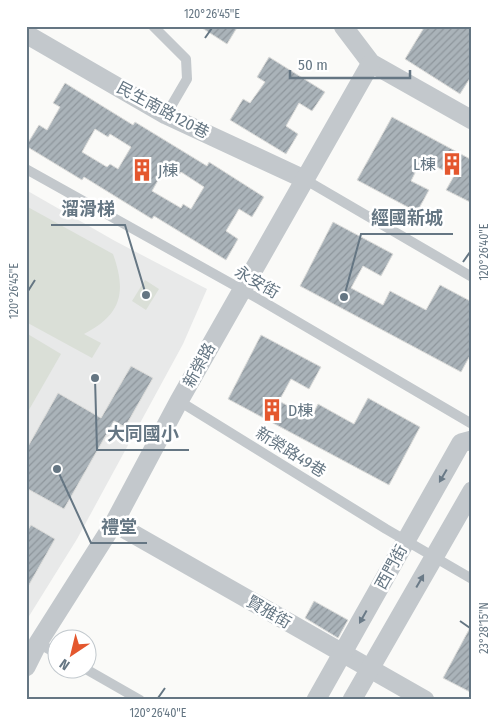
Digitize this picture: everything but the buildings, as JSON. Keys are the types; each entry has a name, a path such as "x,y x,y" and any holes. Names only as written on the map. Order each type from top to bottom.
{"street":[{"path":"343,26 371,62 472,120"},
{"name":"民生南路120巷","path":"26,34 166,115 304,179"},
{"name":"新榮路","path":"26,667 38,643 114,523 180,401 371,62"},
{"name":"西門街","path":"316,700 461,443 472,440"},
{"name":"西門街","path":"352,700 441,560 472,491"},
{"name":"賢雅街","path":"114,523 425,700"}],"lane":[{"path":"153,26 186,58 187,79 166,115"},
{"name":"永安街","path":"26,169 242,290 472,424"},
{"path":"304,179 472,277"},
{"name":"新榮路49巷","path":"180,401 386,529 472,579"},
{"path":"38,643 48,648"},
{"path":"98,676 140,700"}],"shaded area":[{"path":"26,190 115,241 207,289 183,344 77,539 26,621"},
{"path":"26,206 113,254 120,280 118,302 106,319 84,334 101,343 92,358 26,322"},
{"path":"145,280 159,289 146,310 132,301"},
{"path":"26,333 61,354 26,415"}],"place":[{"name":"L棟","path":"452,164"},
{"name":"J棟","path":"142,170"},
{"name":"溜滑梯","path":"146,295"},
{"name":"經國新城","path":"344,297"},
{"name":"大同國小","path":"95,378"},
{"name":"D棟","path":"272,410"},
{"name":"禮堂","path":"57,469"}]}
